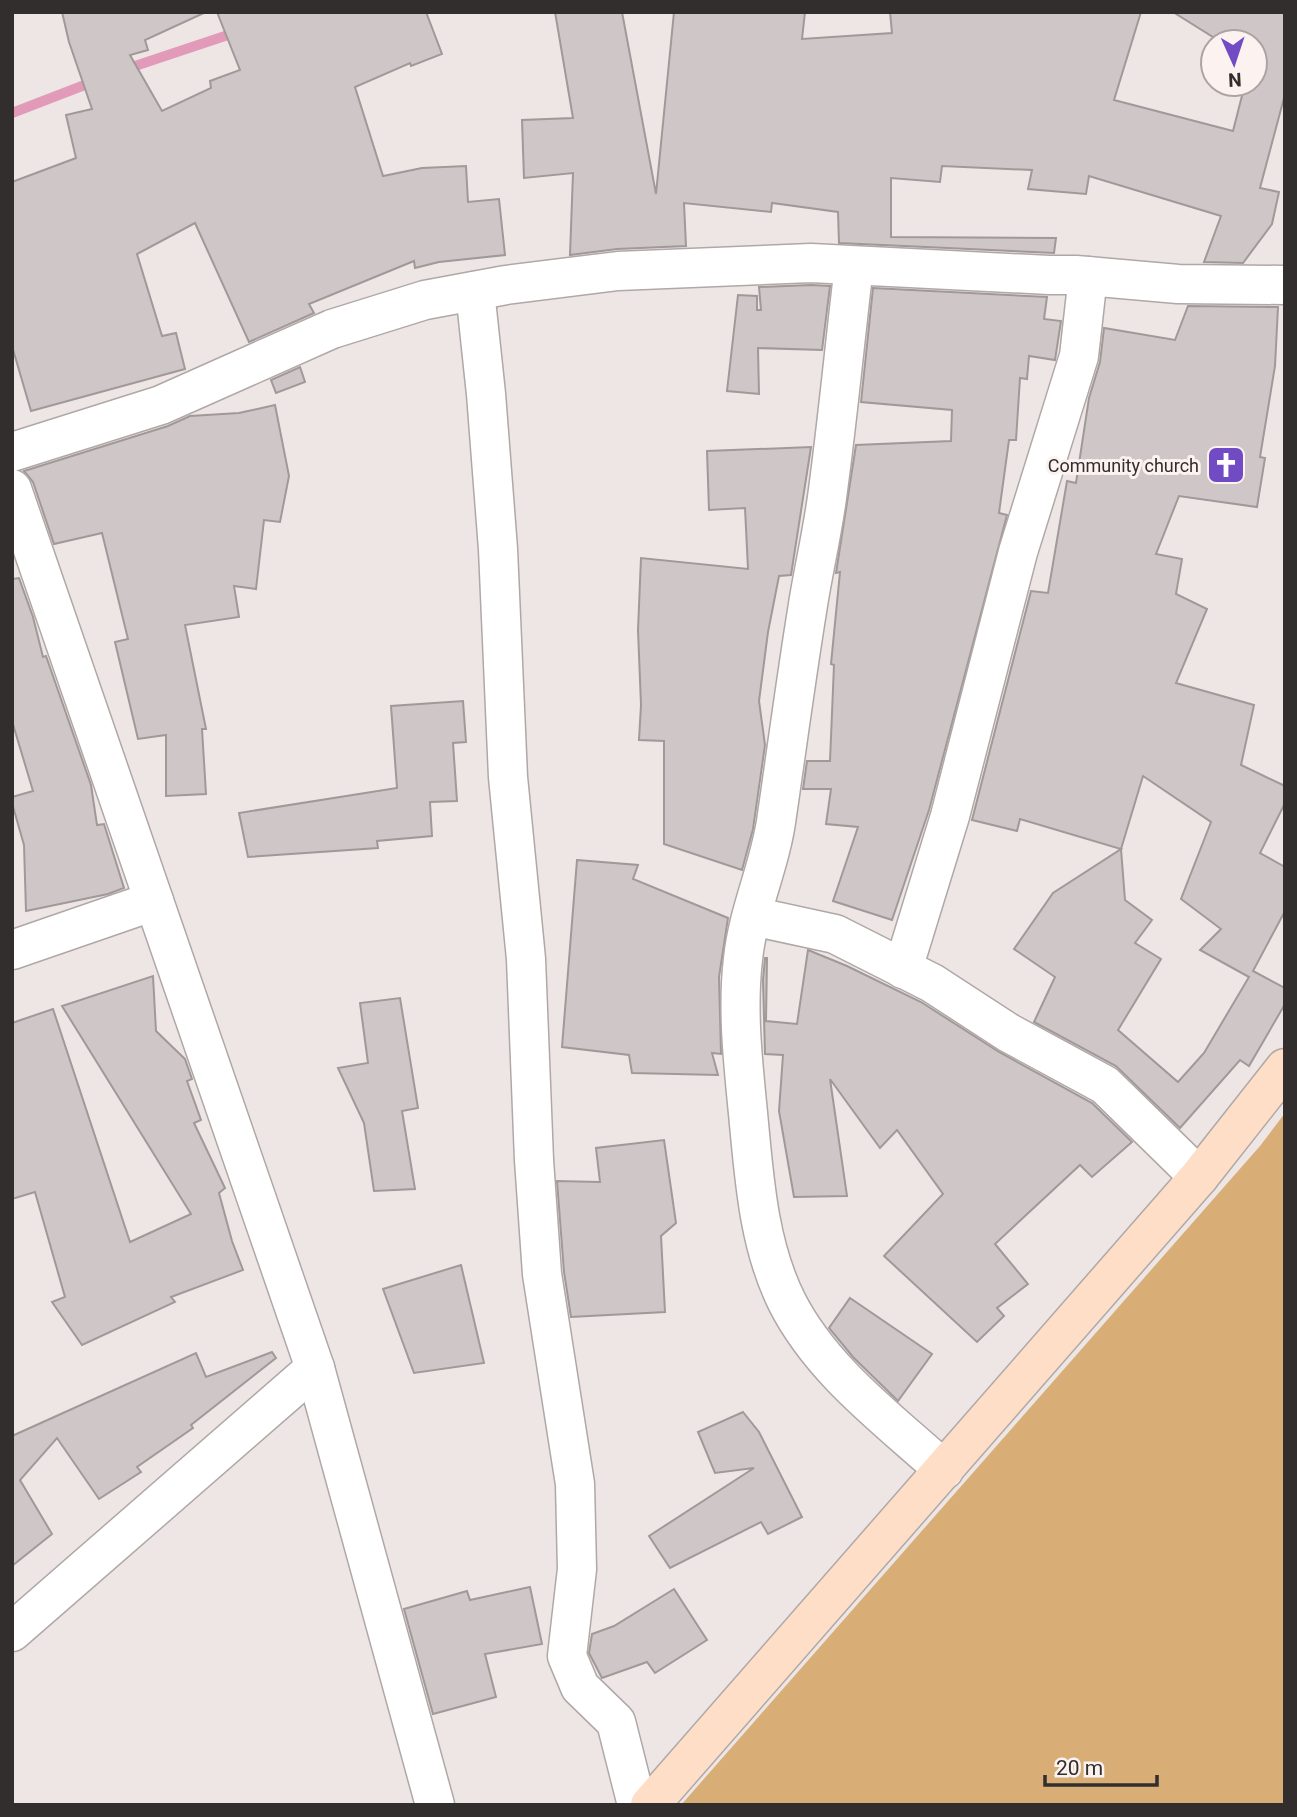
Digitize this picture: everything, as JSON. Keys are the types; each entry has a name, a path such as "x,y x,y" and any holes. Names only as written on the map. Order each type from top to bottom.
{"street":[{"path":"12,452 161,405 332,329 425,300 618,271 811,263 1088,276 1178,284 1285,285"},
{"path":"854,266 828,492 787,737 777,817 770,855 743,958 741,1018 754,1178 767,1247 786,1299 806,1336 832,1367 944,1470"},
{"path":"903,969 956,792 1018,552 1079,356 1088,276"},
{"path":"475,291 497,536 508,777 526,958 534,1160 542,1274 575,1484 577,1569 567,1656 580,1687 616,1722 637,1805"},
{"path":"12,489 315,1368 435,1805"},
{"path":"12,950 154,901"},
{"path":"752,916 835,934 932,984 1009,1033 1105,1085 1199,1177"},
{"path":"650,1805 1199,1177 1285,1068"},
{"path":"12,1632 315,1368"}],"shaded area":[{"path":"1285,1113 1285,1805 681,1805 1260,1146"}],"building":[{"path":"62,12 206,12 145,40 148,50 130,55 162,111 211,88 210,81 240,70 217,12 426,12 442,54 411,66 410,63 355,87 383,176 422,168 466,166 468,202 499,199 505,255 439,262 415,268 414,261 309,304 314,313 249,342 195,223 137,254 162,336 176,333 185,369 31,411 12,346 12,182 76,158 66,115 92,109 69,42"},
{"path":"555,12 622,12 656,194 674,12 805,12 802,39 892,33 890,12 1141,12 1114,100 1233,131 1241,98 1269,98 1269,28 1199,28 1173,12 1285,12 1285,94 1260,188 1279,192 1272,224 1243,263 1204,262 1221,216 1089,176 1086,194 1028,189 1032,170 942,166 940,182 891,178 891,237 1056,238 1054,253 839,243 838,212 772,203 771,212 684,203 686,246 617,249 570,255 573,173 524,178 522,120 573,118"},
{"path":"830,286 822,350 758,348 759,394 727,391 738,295 757,296 757,310 761,310 759,287"},
{"path":"873,288 1047,297 1044,319 1061,321 1055,360 1029,356 1027,379 1020,378 1016,440 1009,440 999,513 1007,515 929,810 892,920 833,901 858,827 826,824 831,789 803,789 807,761 830,761 834,665 831,664 840,572 836,573 856,445 951,441 952,410 861,402"},
{"path":"1188,306 1278,307 1275,366 1260,457 1265,458 1257,507 1179,496 1156,554 1182,559 1176,594 1207,609 1176,683 1254,705 1241,765 1285,786 1285,803 1260,853 1285,867 1285,911 1253,971 1285,988 1285,1004 1249,1066 1240,1060 1180,1128 1116,1066 1034,1022 1055,977 1014,949 1053,893 1121,849 1020,819 1017,831 972,820 1031,591 1048,593 1067,481 1076,483 1089,398 1100,362 1104,328 1175,340","holes":["1143,776 1211,822 1181,899 1221,929 1200,950 1249,977 1204,1053 1178,1082 1118,1030 1161,959 1135,943 1152,920 1125,900 1121,849"]},
{"path":"300,367 305,382 276,393 271,380"},
{"path":"275,405 289,476 280,522 264,520 256,589 234,586 239,617 185,625 206,729 202,729 206,794 166,796 166,735 138,739 115,642 128,639 102,533 54,544 33,482 24,471 168,426 190,416 239,413"},
{"path":"811,447 791,575 779,576 768,632 759,701 765,745 753,829 742,870 664,844 664,741 639,740 641,705 638,630 641,558 748,569 745,508 709,510 707,451"},
{"path":"19,578 43,657 46,656 91,785 97,825 104,824 124,888 108,894 26,911 24,845 12,803 12,797 33,791 12,721 12,579"},
{"path":"463,701 466,742 453,743 457,801 430,802 432,836 377,841 378,848 248,857 239,813 397,788 391,706"},
{"path":"577,860 638,865 633,879 728,918 719,977 721,1054 712,1053 718,1075 632,1073 629,1055 562,1047"},
{"path":"808,950 921,1002 999,1052 1092,1103 1132,1142 1092,1177 1080,1165 995,1244 1028,1284 997,1308 1004,1316 977,1342 884,1256 943,1194 897,1130 880,1148 830,1079 847,1196 794,1197 779,1111 783,1055 765,1054 763,980 767,958 766,1021 797,1024"},
{"path":"153,976 156,1031 185,1059 192,1079 187,1081 201,1120 194,1123 225,1188 219,1193 243,1270 171,1297 175,1302 82,1345 52,1302 65,1297 35,1192 12,1199 12,1023 53,1009 130,1242 191,1214 62,1006"},
{"path":"400,998 418,1108 402,1111 415,1189 374,1191 364,1123 338,1068 368,1063 360,1003"},
{"path":"664,1140 676,1223 661,1236 665,1312 571,1317 564,1272 557,1181 600,1182 596,1148"},
{"path":"461,1265 484,1363 414,1373 383,1289"},
{"path":"850,1298 932,1354 898,1401 853,1357 829,1328"},
{"path":"272,1352 276,1358 191,1425 193,1428 137,1467 141,1472 99,1499 57,1438 20,1480 52,1534 12,1566 12,1436 196,1353 206,1377"},
{"path":"743,1412 759,1432 802,1517 768,1534 761,1522 670,1568 649,1536 754,1468 715,1473 698,1432"},
{"path":"530,1587 542,1644 485,1654 496,1697 433,1714 404,1609 467,1591 470,1600"},
{"path":"674,1589 707,1640 655,1673 647,1662 602,1678 589,1653 592,1634 614,1626"}],"waterway":[{"path":"123,70 240,31"},
{"path":"12,113 95,81"}],"place":[{"name":"Community church","path":"1226,465"}]}
